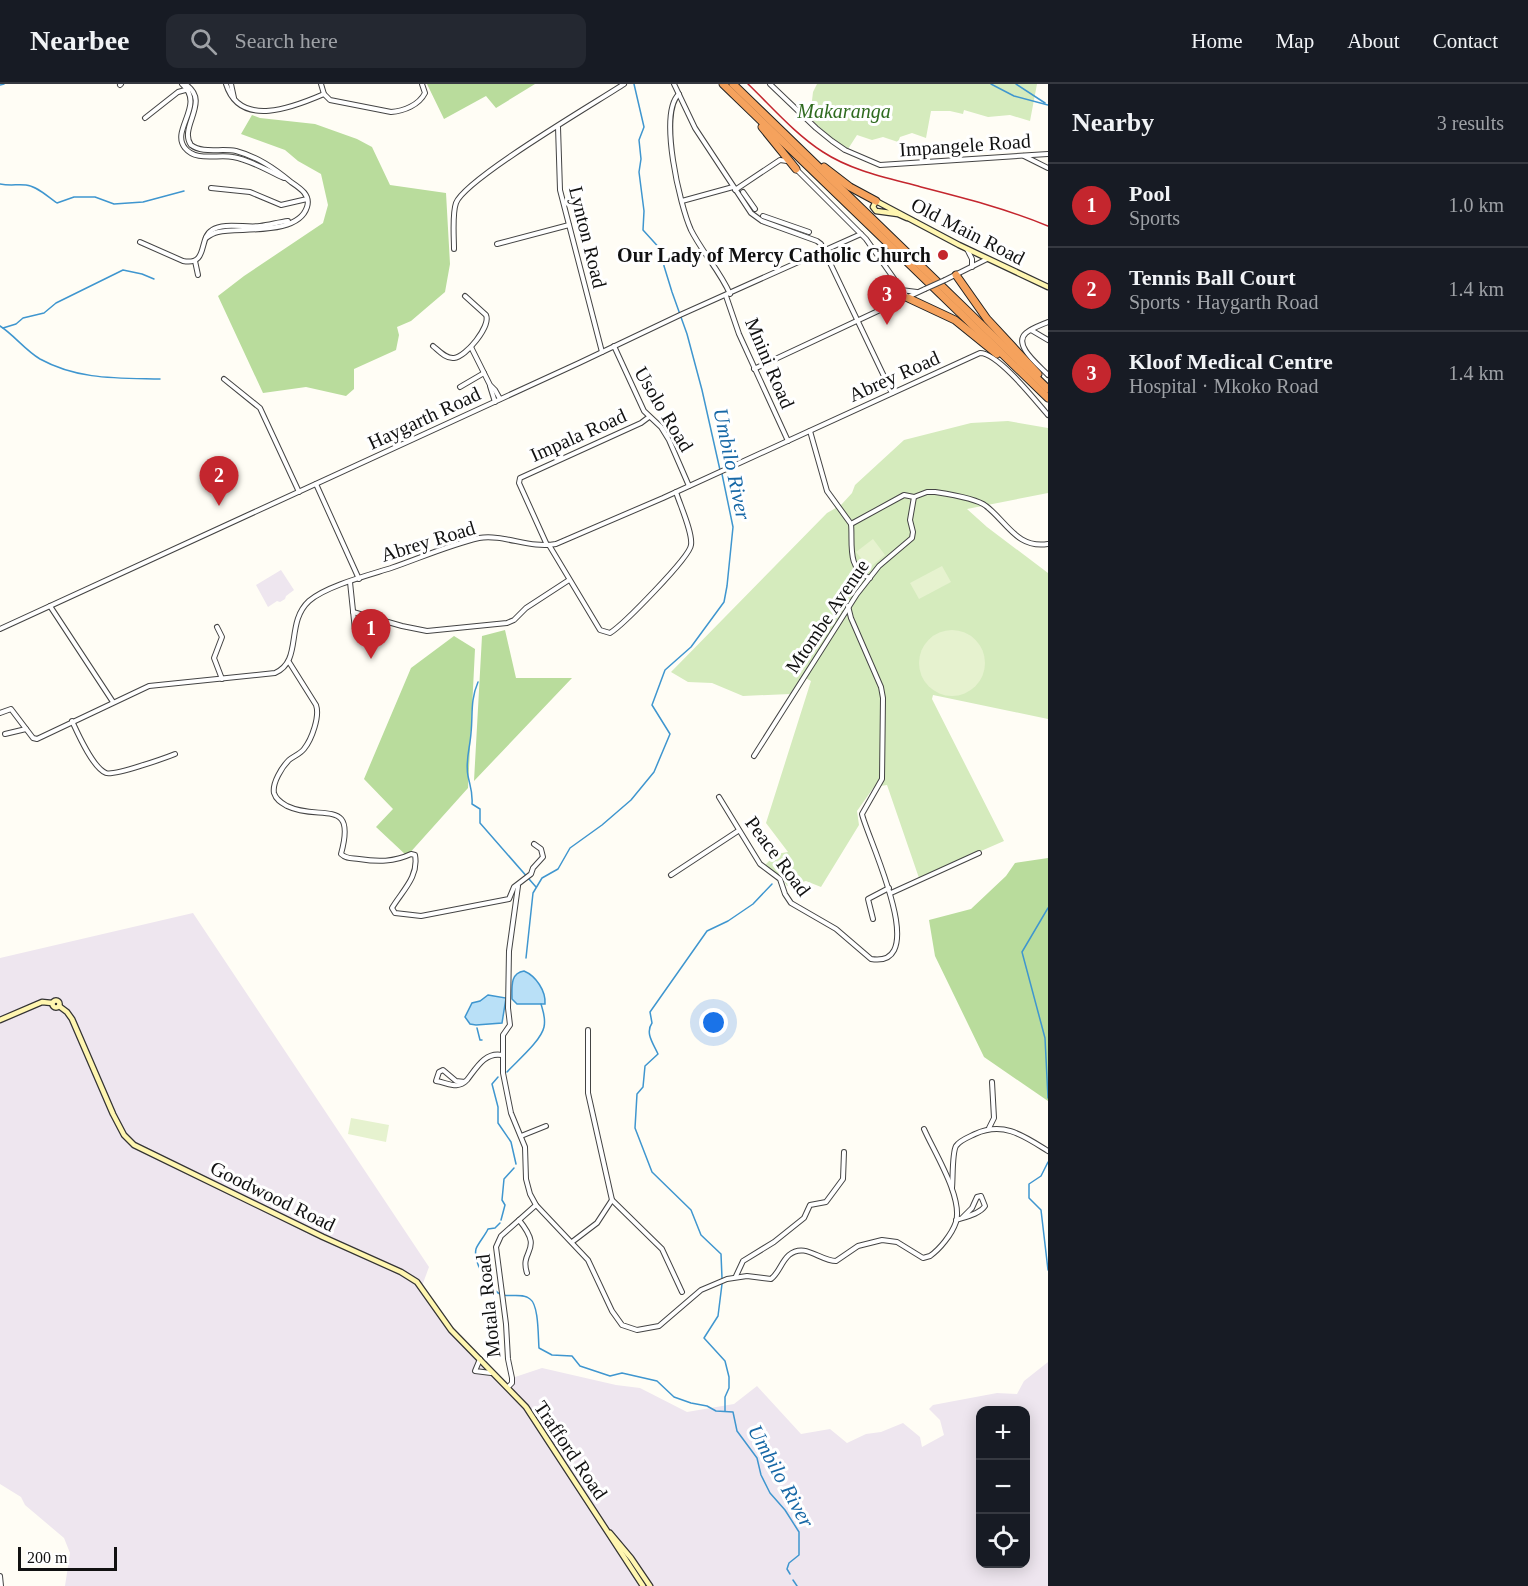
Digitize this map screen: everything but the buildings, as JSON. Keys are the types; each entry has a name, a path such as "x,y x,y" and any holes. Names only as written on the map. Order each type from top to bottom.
{"highway":[{"path":"723,84 765,129 796,169"},
{"path":"723,84 1048,398"},
{"path":"733,84 1048,389"},
{"path":"785,135 843,182 876,201"},
{"path":"956,275 987,319 1048,384"},
{"path":"906,297 955,320 1017,367"}],"street":[{"path":"183,84 190,89"},
{"path":"226,84 231,95 241,105 270,112 324,94"},
{"path":"231,84 234,97 241,105"},
{"path":"321,84 324,94 330,100 394,112 417,103 423,98 425,92 422,84"},
{"path":"454,249 454,210 460,196 493,169 624,84"},
{"path":"674,84 695,128 734,188 755,209"},
{"name":"Impangele Road","path":"770,84 838,146 867,160 884,165 1048,154"},
{"path":"146,118 178,92 190,89"},
{"path":"140,242 183,261 195,261 201,254 210,231 216,228 262,226 297,218 306,211 307,200 302,190 290,181 235,157 200,156 187,150 181,136 190,104 190,89"},
{"name":"Mnini Road","path":"679,94 674,102 669,145 691,230 728,295 739,334 788,441"},
{"name":"Lynton Road","path":"558,127 560,190 602,352"},
{"path":"778,147 780,160"},
{"path":"1038,163 1042,155"},
{"path":"1024,156 1048,168"},
{"path":"682,201 734,188 780,160 787,161 861,234 906,297"},
{"path":"211,188 250,192 281,205 307,200"},
{"path":"743,192 754,217 809,232"},
{"name":"Old Main Road","path":"876,201 967,249 1048,287"},
{"path":"763,216 834,247"},
{"path":"497,244 569,225"},
{"name":"Haygarth Road","path":"0,629 861,234"},
{"path":"820,242 892,393"},
{"path":"967,249 972,259 972,267"},
{"path":"754,369 987,259"},
{"path":"195,261 198,275"},
{"path":"900,290 920,292"},
{"path":"433,346 451,358 459,356 471,347 487,323 488,319 465,296"},
{"path":"1048,322 1023,336 1022,345 1048,375"},
{"path":"1031,330 1048,340"},
{"name":"Usolo Road","path":"614,346 630,384 649,417 655,420 664,432 689,486"},
{"path":"471,347 490,385 500,399"},
{"name":"Abrey Road","path":"289,662 294,630 303,608 315,597 350,582 482,538 556,544 676,492 980,353 988,355 1002,365 1048,415"},
{"path":"460,387 484,374"},
{"path":"883,376 893,388 899,390"},
{"path":"224,379 258,405 299,492"},
{"path":"490,385 495,402"},
{"name":"Impala Road","path":"548,545 519,483 520,479 642,423 649,417"},
{"path":"810,431 827,490 851,524 850,551 861,573 861,588"},
{"path":"316,484 359,579"},
{"path":"548,545 601,631 613,632 674,570 690,550 691,538 676,492"},
{"path":"851,524 904,495 914,497 927,492 935,492 986,506 1023,541 1048,544"},
{"name":"Mtombe Avenue","path":"754,756 861,588 886,559 912,538 910,520 914,497"},
{"path":"861,573 870,578"},
{"path":"353,612 427,631 507,623 569,580"},
{"path":"350,582 355,630"},
{"path":"50,606 113,702"},
{"name":"Peace Road","path":"719,797 738,831 762,866 780,879 791,903 840,931 871,959 887,957 897,943 898,933 891,894 862,814 882,779 883,692 848,606"},
{"path":"217,627 222,637 213,658 222,679"},
{"path":"0,713 10,708 33,738 37,739 153,685 275,673 289,662 318,711 306,747 283,768 274,793 280,801 295,809 332,813 343,822 345,840 341,852 343,857 378,861 398,859 411,854 415,856 414,868 407,888 392,908 396,914 421,916 498,903 509,899 514,887 531,874 533,868 543,857 541,849 534,844"},
{"path":"72,721 83,744 101,770 108,774 175,754"},
{"path":"5,734 26,729"},
{"path":"671,875 738,831"},
{"path":"891,894 979,854"},
{"path":"518,886 509,951 507,1008 510,1026 503,1035 502,1055 507,1101 525,1152 526,1184 536,1205 572,1242 591,1266 622,1325 631,1330 643,1330 661,1325 701,1290 735,1277 771,1279 784,1260 795,1252 809,1251 830,1261 836,1261 858,1246 882,1240 897,1242 919,1256 928,1257 937,1250 956,1222 972,1208 977,1197 982,1197 985,1206 982,1210 962,1218"},
{"path":"873,919 867,900 889,888"},
{"name":"Goodwood Road","path":"0,1020 42,1002 52,1003 54,1007 59,1006 72,1020 88,1052 113,1114 129,1140 139,1148 207,1182 413,1278 451,1330 508,1388"},
{"path":"588,1030 588,1093 612,1200 662,1249 682,1292"},
{"path":"465,1082 456,1081 443,1070 439,1072 436,1081 454,1086 465,1082 490,1055 502,1055"},
{"path":"988,1129 994,1120 992,1082"},
{"path":"521,1136 546,1126"},
{"path":"924,1129 952,1188 956,1222"},
{"path":"952,1188 956,1146 965,1138 988,1129 1013,1130 1048,1151"},
{"path":"735,1277 743,1262 774,1242 804,1218 810,1205 824,1203 828,1199 844,1178 844,1152"},
{"path":"572,1242 599,1221 612,1200"},
{"name":"Motala Road","path":"508,1388 512,1383 512,1378 496,1245 501,1236 536,1205"},
{"path":"519,1220 531,1240 531,1248 525,1262 527,1273"},
{"path":"480,1359 475,1371 487,1371 500,1378"},
{"name":"Trafford Road","path":"508,1388 526,1407 643,1586"},
{"name":"Trafford Road","path":"606,1530 631,1558 650,1586"},
{"path":"0,1576 1,1586"}],"shaded area":[{"path":"281,570 294,590 285,599 268,607 256,585"},
{"path":"193,913 429,1267 422,1286 452,1329 509,1387 515,1377 542,1368 616,1385 640,1388 687,1412 734,1404 757,1386 801,1434 830,1429 847,1443 866,1434 881,1432 903,1423 920,1437 922,1447 944,1435 940,1420 929,1409 933,1405 997,1393 1017,1394 1024,1381 1048,1362 1048,1586 65,1586 70,1553 64,1538 25,1505 21,1497 0,1484 0,958"}],"green space":[{"path":"427,84 535,84 496,108 486,96 444,119"},
{"name":"Makaranga","path":"817,84 1037,84 1030,121 1010,115 988,117 964,110 963,114 931,111 926,138 912,133 900,137 898,142 883,137 872,140 857,135 848,149 832,139 810,118 813,92"},
{"path":"252,115 260,118 315,124 357,139 372,147 390,185 446,193 450,264 445,292 411,321 397,327 399,335 396,350 354,369 354,389 346,396 306,387 263,393 218,296 323,223 328,205 321,174 298,161 285,150 241,134"},
{"path":"1008,421 1048,428 1048,493 967,509 1048,573 1048,719 933,695 932,699 1004,841 919,878 887,785 874,787 857,811 859,825 821,887 806,881 787,886 783,879 765,865 776,854 788,852 766,823 811,681 802,676 790,694 743,696 712,683 688,682 671,672 827,513 841,505 852,493 855,485 904,440 971,423"},
{"path":"873,539 885,555 869,568 856,552"},
{"path":"942,566 951,582 919,599 910,583"},
{"path":"505,630 516,678 572,678 474,781 482,636"},
{"path":"952,630 964,633 975,640 982,651 985,663 982,675 975,686 964,693 952,696 940,693 929,686 922,675 919,663 922,651 929,640 940,633"},
{"path":"454,636 475,649 468,788 407,856 376,827 393,809 364,779 411,668"},
{"path":"1048,858 1048,1101 984,1057 935,956 929,920 971,909 1006,876 1015,863"},
{"path":"351,1118 389,1125 386,1142 348,1134"}],"water":[{"path":"524,971 539,984 544,994 545,1004 517,1004 512,999 514,978 519,972"},
{"path":"488,995 506,998 502,1023 470,1024 465,1017 472,1003"}],"waterway":[{"path":"0,85 4,84"},
{"name":"Umbilo River","path":"634,84 644,127 639,140 641,159 639,172 644,211 643,230 663,252 664,266 687,334 702,390 720,470"},
{"path":"991,84 1014,96 1048,105"},
{"path":"1016,84 1045,103"},
{"path":"0,184 30,186 57,203 74,197 95,197 114,204 143,202 184,191"},
{"path":"3,328 16,324 23,318 44,313 56,303 123,270 154,279"},
{"path":"0,326 40,359 69,371 98,377 160,379"},
{"name":"Umbilo River","path":"526,958 533,893 542,878 558,869 570,848 631,800 654,772 670,734 652,705 665,670 691,647 724,602 733,527 722,474"},
{"path":"478,682 473,701 467,765 472,804 480,809 480,823 536,887"},
{"path":"722,1278 721,1254 701,1235 691,1210 652,1172 635,1128 637,1094 643,1087 645,1066 658,1054 649,1031 652,1023 650,1012 707,931 728,921 753,904 772,884"},
{"path":"1048,908 1022,952 1045,1038 1048,1098"},
{"name":"Umbilo River","path":"507,1072 542,1033 545,1021 541,1004"},
{"name":"Umbilo River","path":"477,1028 480,1040 482,1040"},
{"name":"Umbilo River","path":"498,1077 492,1084 498,1107 498,1123 511,1142 516,1164"},
{"path":"1048,1162 1041,1176 1029,1184 1029,1198 1041,1210 1048,1270"},
{"name":"Umbilo River","path":"501,1220 505,1205 502,1200 504,1179 514,1168"},
{"name":"Umbilo River","path":"500,1223 495,1228 488,1229 478,1245 477,1261 488,1283 498,1293 506,1296 524,1296 533,1302 537,1314 539,1348 552,1355 572,1356 580,1366 610,1376 622,1373 657,1381 674,1397 707,1406 716,1411 733,1412 737,1431 757,1458 761,1475 770,1493 785,1510 799,1532 799,1555 789,1563 787,1569 790,1574"},
{"path":"722,1284 718,1316 704,1338 725,1361 729,1377 725,1411"},
{"name":"Umbilo River","path":"793,1580 797,1586"}],"railway":[{"path":"748,84 803,137 834,159 883,177 1001,209 1048,226"}],"place":[{"name":"Our Lady of Mercy Catholic Church","path":"943,255"},
{"name":"Kloof Medical Centre","path":"887,325"},
{"name":"Tennis Ball Court","path":"219,506"},
{"name":"Pool","path":"371,659"}]}
